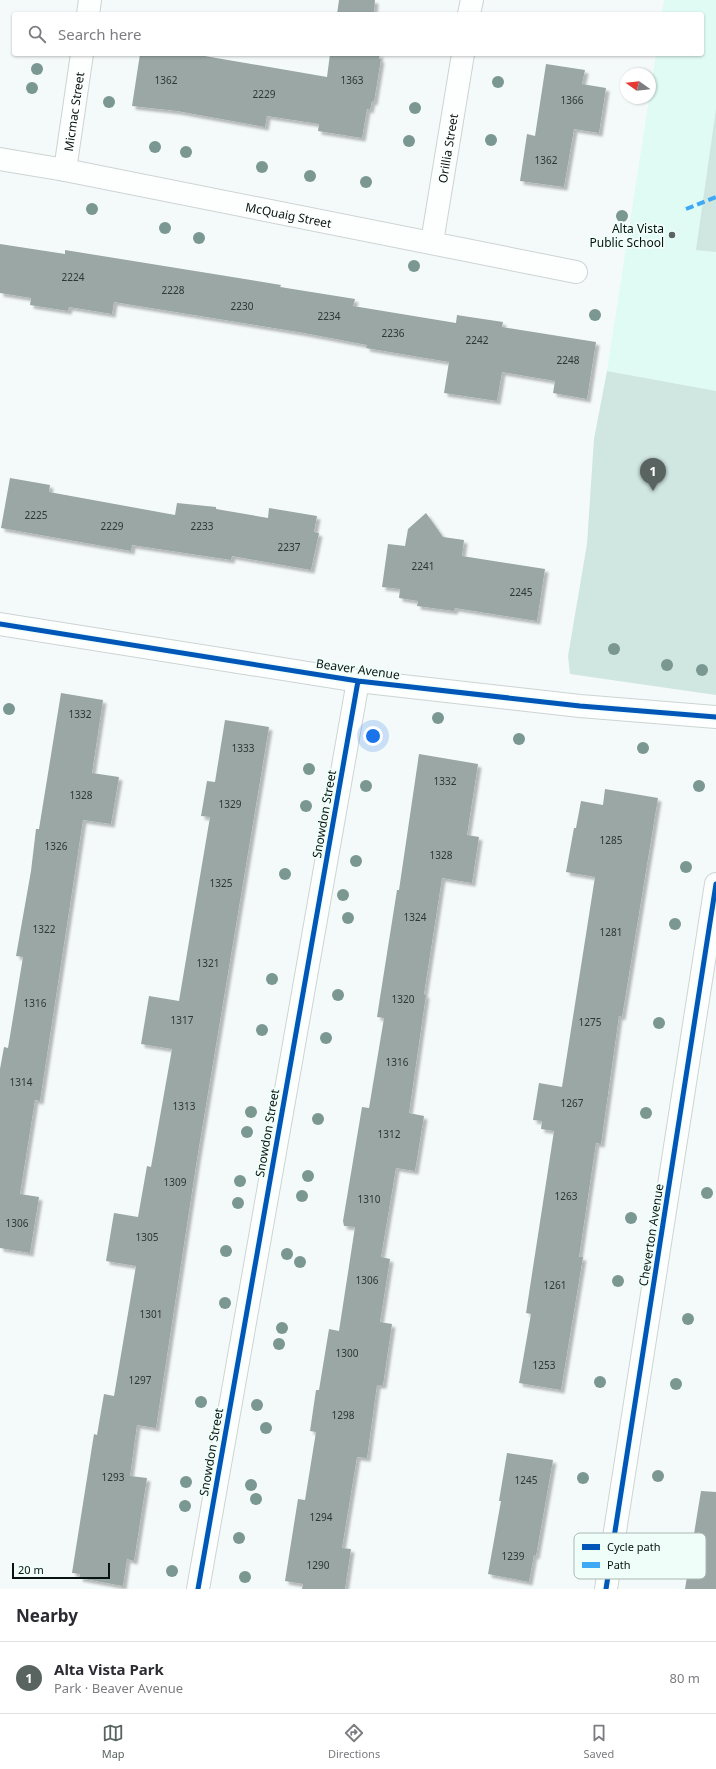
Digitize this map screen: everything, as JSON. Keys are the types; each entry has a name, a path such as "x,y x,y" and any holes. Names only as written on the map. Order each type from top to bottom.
{"street":[{"path":"88,12 90,0"},
{"path":"469,12 472,0"},
{"name":"Micmac Street","path":"65,170 82,56"},
{"name":"Orillia Street","path":"432,242 463,56"},
{"name":"McQuaig Street","path":"0,159 65,170 432,242 576,272"},
{"name":"Beaver Avenue","path":"0,624 358,680 580,706 716,717"},
{"name":"Snowdon Street","path":"198,1589 358,680"},
{"name":"Cheverton Avenue","path":"615,1533 716,884"},
{"name":"Cheverton Avenue","path":"606,1589 608,1579"}],"shaded area":[{"name":"Alta Vista Public School","path":"664,0 716,0 716,391 607,371 648,104 656,104 656,68 654,68 656,56 704,56 704,12 662,12"},
{"path":"716,109 716,252 696,250"},
{"path":"607,371 716,391 716,695 570,674 568,656 587,544 594,439"}],"building":[{"path":"339,0 375,0 374,12 337,12"},
{"path":"140,56 205,56 327,77 330,56 380,56 379,59 381,59 374,102 372,101 370,110 367,109 362,138 318,131 319,124 267,116 265,127 177,111 132,106"},
{"path":"546,64 585,70 582,84 606,88 599,133 574,129 564,187 520,181 527,134 535,136"},
{"path":"0,244 65,254 65,250 281,285 280,287 355,299 353,306 456,323 457,315 503,322 502,327 596,342 587,399 553,393 555,381 502,372 497,401 444,393 449,362 366,348 367,345 304,333 114,302 112,314 69,307 68,311 30,305 31,298 0,293"},
{"path":"10,478 50,485 49,492 175,515 177,503 216,507 216,509 268,518 269,508 317,516 314,532 319,533 311,570 232,556 231,560 132,545 131,551 1,528"},
{"path":"426,513 443,537 464,540 462,556 545,569 537,621 455,608 454,611 417,606 418,601 399,598 400,589 382,587 388,544 405,546 408,529"},
{"path":"61,693 103,700 92,773 119,777 111,824 83,820 40,1101 35,1100 20,1194 39,1197 30,1253 0,1248 0,1069 4,1047 8,1048 23,957 16,956 31,871 36,829 39,829"},
{"path":"225,720 269,727 197,1159 156,1428 137,1425 130,1476 147,1478 134,1561 127,1559 123,1586 79,1578 80,1574 72,1573 94,1434 97,1435 104,1394 114,1396 136,1266 106,1261 114,1213 138,1217 147,1166 151,1167 172,1049 141,1044 149,996 179,1001 210,817 201,816 207,781 215,782"},
{"path":"419,754 478,764 467,835 479,837 472,883 442,878 424,994 426,995 409,1113 424,1116 415,1171 396,1168 381,1257 390,1259 380,1322 392,1324 383,1385 377,1385 367,1458 357,1457 342,1548 351,1549 345,1589 302,1589 303,1584 285,1581 298,1499 305,1500 316,1432 310,1431 316,1390 319,1390 329,1329 339,1331 355,1227 344,1226 343,1221 362,1107 369,1108 384,1018 377,1017 397,890 399,890"},
{"path":"605,789 658,798 622,1017 619,1016 601,1144 596,1143 579,1257 583,1257 561,1390 519,1383 531,1314 526,1313 554,1131 541,1129 542,1121 533,1120 539,1083 562,1087 595,877 566,872 574,828 576,828 581,801 603,805"},
{"path":"507,1453 553,1460 536,1556 534,1555 529,1582 488,1574 501,1501 499,1501"},
{"path":"701,1491 716,1492 716,1589 685,1589 687,1579 706,1579 706,1533 694,1533"}],"marked path":[{"path":"686,209 716,197"}],"cycle path":[{"path":"0,624 358,681 580,706 716,717"},
{"path":"198,1589 358,681"},
{"path":"615,1533 716,884"},
{"path":"606,1589 608,1579"}],"place":[{"name":"Alta Vista Public School","path":"672,235"},
{"name":"Alta Vista Park","path":"653,491"}]}
